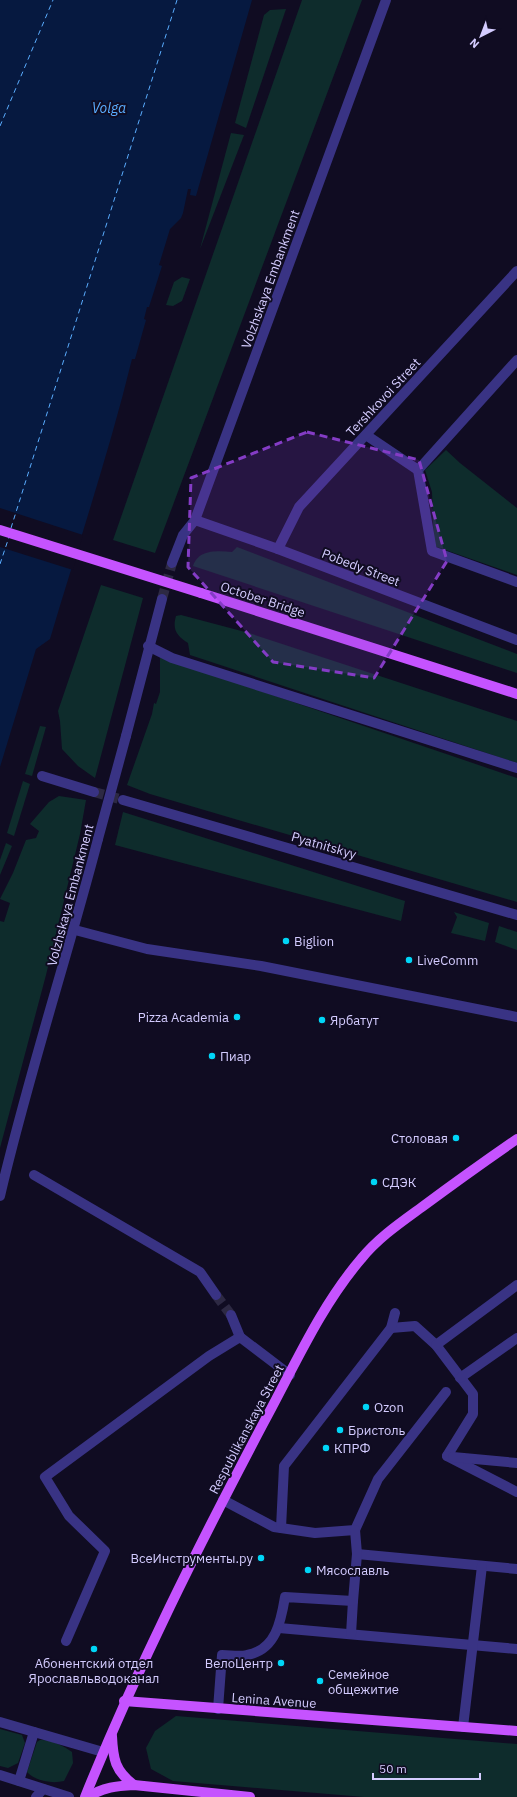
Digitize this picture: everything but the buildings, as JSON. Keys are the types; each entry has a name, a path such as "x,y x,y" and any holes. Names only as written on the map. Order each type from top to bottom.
{"main road":[{"name":"October Bridge","path":"0,530 517,694"},
{"name":"Respublikanskaya Street","path":"86,1797 124,1701 223,1500 321,1316 361,1259 380,1239 517,1139"},
{"name":"Lenina Avenue","path":"124,1701 517,1730"},
{"path":"112,1732 112,1753 116,1766 123,1777 134,1785"},
{"path":"89,1797 105,1789 134,1785 250,1797"}],"street":[{"name":"Volzhskaya Embankment","path":"172,563 183,535 195,520 386,0"},
{"name":"Tershkovoi Street","path":"278,549 299,507 515,277"},
{"path":"418,470 517,360"},
{"path":"366,435 418,470 432,551 517,582"},
{"name":"Pobedy Street","path":"195,520 278,549 517,640"},
{"name":"Volzhskaya Embankment","path":"0,1196 74,930 126,736 148,646 162,599"},
{"path":"148,646 172,658 517,768"},
{"path":"42,776 94,792"},
{"name":"Pyatnitskyy","path":"123,800 517,915"},
{"path":"74,930 147,949 261,966 517,1017"},
{"path":"34,1175 200,1272 216,1295"},
{"path":"436,1345 517,1285"},
{"path":"281,1528 284,1466 390,1328 395,1313"},
{"path":"231,1315 240,1337 290,1375"},
{"path":"390,1328 415,1326 436,1345 473,1394 473,1414 447,1456"},
{"path":"66,1641 105,1551 69,1516 45,1477 209,1356 240,1337"},
{"path":"460,1378 517,1338"},
{"path":"351,1634 357,1554 355,1530 378,1479 446,1392"},
{"path":"447,1456 517,1463"},
{"path":"447,1456 517,1492"},
{"path":"223,1500 274,1527 315,1533 355,1530"},
{"path":"357,1554 517,1569"},
{"path":"463,1727 482,1566"},
{"path":"218,1709 222,1655 248,1656 267,1646 279,1628 285,1597 354,1601"},
{"path":"279,1628 517,1649"},
{"path":"0,1722 103,1752"},
{"path":"19,1781 34,1732"},
{"path":"0,1775 69,1797"},
{"path":"36,1797 43,1789"}],"highlighted area":[{"path":"307,432 419,460 447,561 374,678 273,662 188,567 191,478"}],"green space":[{"path":"302,0 362,0 155,553 113,540"},
{"path":"286,9 246,128 235,123 264,15 270,10"},
{"path":"231,133 244,135 200,249"},
{"path":"182,277 190,279 182,301 173,306 166,305 174,282"},
{"path":"446,450 460,463 517,508 517,575 434,546 432,492 425,470"},
{"path":"237,547 517,654 517,673 193,566 196,560 204,554 209,552 232,552"},
{"path":"101,585 143,598 95,778 78,766 62,749 58,711"},
{"path":"181,615 249,633 517,721 517,763 190,655 188,643 178,635 175,629 176,616"},
{"path":"160,657 517,778 517,902 150,794 127,785 152,714 154,703 156,704 160,692"},
{"path":"40,726 46,727 32,776 25,774"},
{"path":"23,781 30,784 14,836 7,833"},
{"path":"59,796 86,800 80,834 46,975 0,1148 0,921 4,922 10,903 0,899 13,873 26,840 36,838 39,831 30,824 49,802"},
{"path":"123,812 405,901 401,921 115,845"},
{"path":"6,843 12,846 0,875 0,860"},
{"path":"454,912 489,923 485,941 451,933 457,917"},
{"path":"499,926 517,932 517,950 495,942"},
{"path":"176,1716 517,1744 517,1797 364,1797 173,1781 151,1769 146,1748 155,1731"},
{"path":"0,1729 22,1735 25,1743 18,1763 8,1768 0,1766"},
{"path":"40,1740 57,1743 72,1752 73,1763 64,1781 54,1782 39,1780 27,1772 37,1742"}],"water":[{"name":"Volga","path":"0,0 252,0 196,196 190,195 191,189 188,189 181,218 170,229 159,265 162,266 149,307 147,307 144,319 146,320 135,359 132,359 103,464 50,639 36,649 0,767"}],"pier":[{"path":"0,508 83,535 73,570 0,547"}],"ferry route":[{"path":"0,126 53,0"},
{"path":"11,528 177,0"},
{"path":"0,564 9,537"}],"tunnel":[{"path":"162,599 172,563"},
{"path":"94,792 123,800"},
{"path":"216,1295 231,1315"}],"place":[{"name":"Biglion","path":"286,941"},
{"name":"LiveComm","path":"409,960"},
{"name":"Pizza Academia","path":"237,1017"},
{"name":"Ярбатут","path":"322,1020"},
{"name":"Пиар","path":"212,1056"},
{"name":"Столовая","path":"456,1138"},
{"name":"СДЭК","path":"374,1182"},
{"name":"Ozon","path":"366,1407"},
{"name":"Бристоль","path":"340,1430"},
{"name":"КПРФ","path":"326,1448"},
{"name":"ВсеИнструменты.ру","path":"261,1558"},
{"name":"Мясославль","path":"308,1570"},
{"name":"Абонентский отдел Ярославльводоканал","path":"94,1649"},
{"name":"ВелоЦентр","path":"281,1663"},
{"name":"Семейное общежитие","path":"320,1681"}]}
